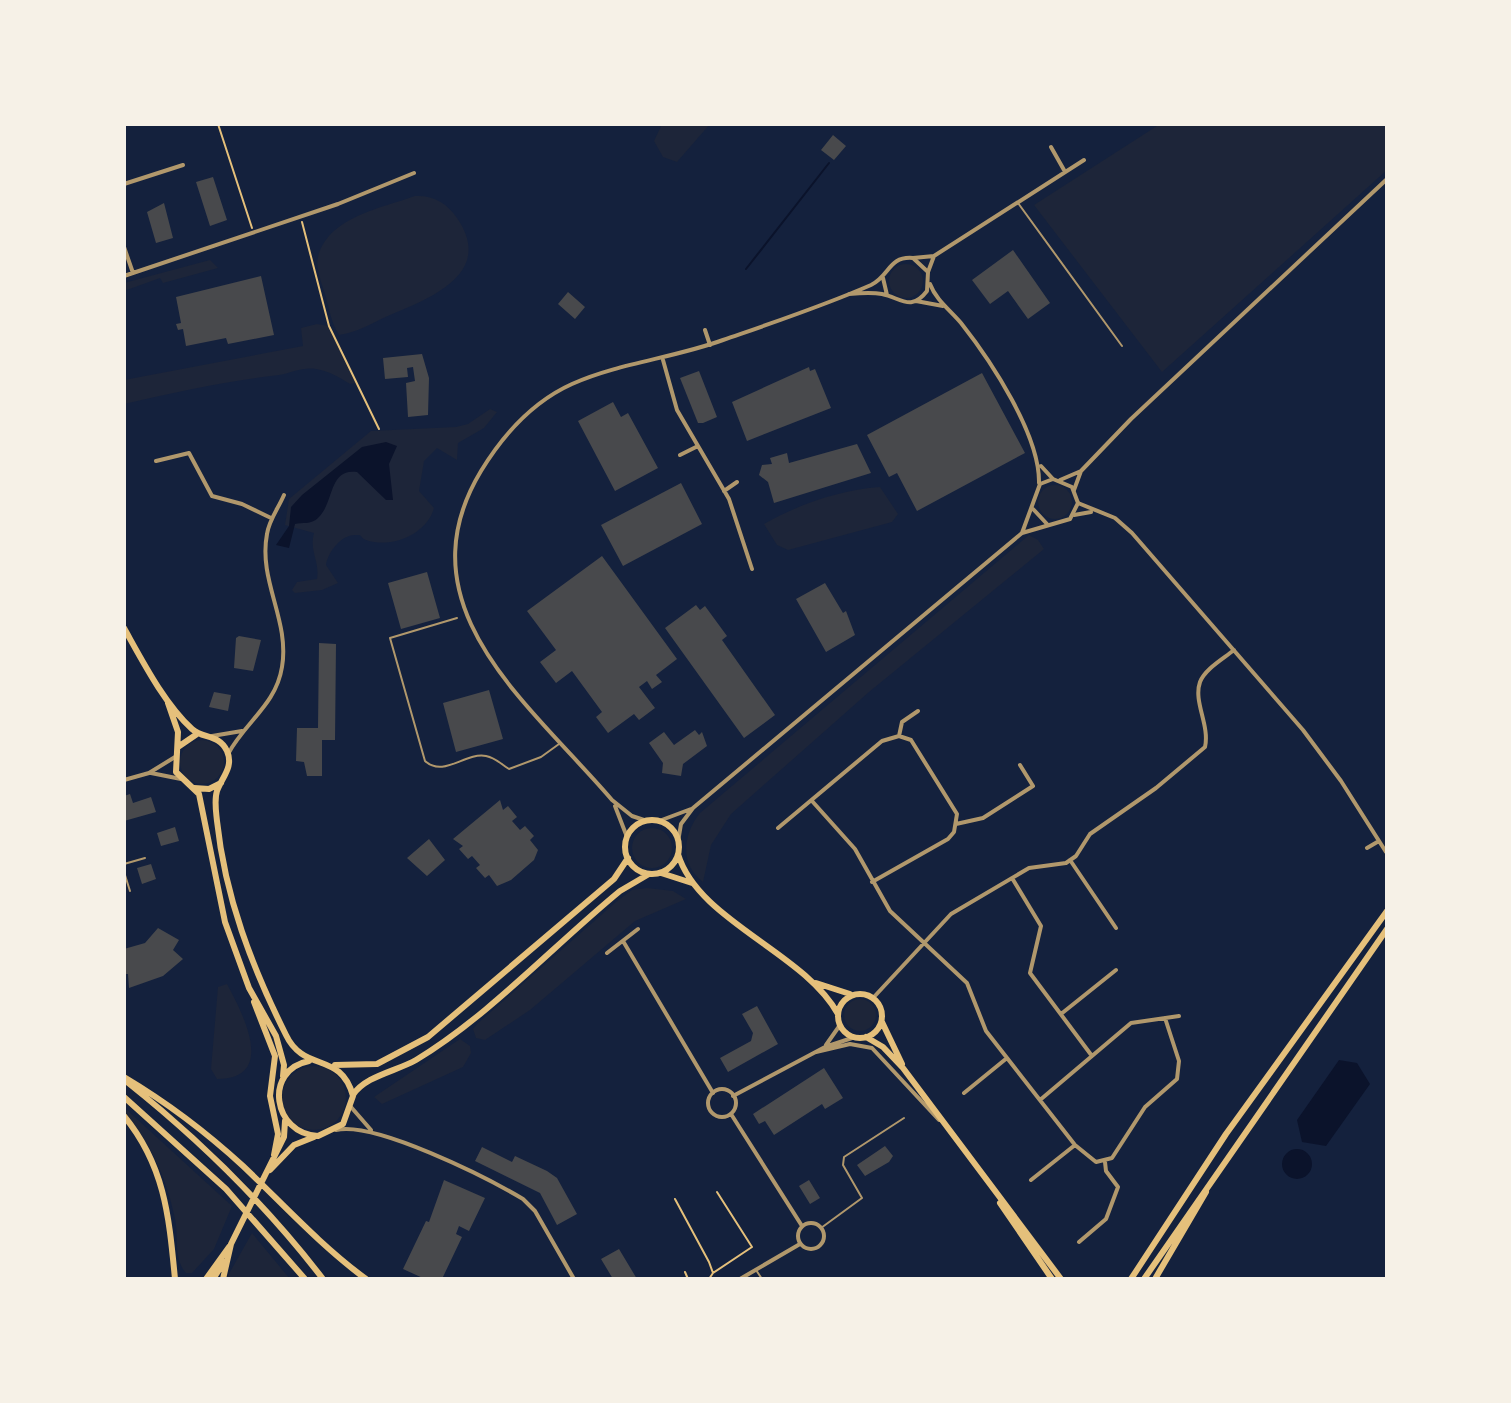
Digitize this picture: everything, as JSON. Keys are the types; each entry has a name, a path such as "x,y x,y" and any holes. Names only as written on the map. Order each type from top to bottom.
{"highway":[{"path":"124,628 165,696 198,733 219,741 228,754 228,771 216,796 217,820 241,932 286,1037 309,1061"},
{"path":"165,696 178,732 175,757 181,779 194,788 202,805 225,922 275,1056 270,1096 278,1134 274,1155 231,1244 206,1279"},
{"path":"178,747 198,733"},
{"path":"194,788 209,789 221,783"},
{"path":"649,874 636,869 628,858 627,837 635,827 647,821 659,821 673,830 678,842 678,854 692,883"},
{"path":"660,873 671,867 678,854"},
{"path":"282,1079 292,1067 309,1061 377,1064 428,1037 614,879 628,858"},
{"path":"268,1172 288,1149 336,1130 351,1107 353,1096 363,1084 408,1064 447,1039 620,891 649,874 660,873 692,883 812,981 838,1014 840,1025 855,1037 866,1037 883,1047 903,1068 1061,1279"},
{"path":"1131,1279 1226,1134 1387,911"},
{"path":"1144,1279 1387,929"},
{"path":"812,981 842,994 873,998 881,1009 882,1022 903,1068"},
{"path":"249,988 276,1036 284,1065 278,1099 285,1120 284,1137 274,1155"},
{"path":"838,1014 843,1001 855,994"},
{"path":"866,1037 882,1022"},
{"path":"331,1064 346,1078 353,1096"},
{"path":"124,1078 161,1099 218,1145 304,1229 367,1279"},
{"path":"124,1078 239,1182 323,1279"},
{"path":"124,1097 226,1189 305,1279"},
{"path":"124,1116 148,1150 162,1182 177,1279"},
{"path":"285,1120 296,1130 314,1137"},
{"path":"1155,1279 1230,1151"},
{"path":"991,1185 1008,1218 1052,1279"},
{"path":"223,1279 231,1244"},
{"path":"213,1279 226,1259"}],"street":[{"path":"1051,147 1064,170"},
{"path":"647,821 632,816 612,800 487,655 465,617 454,565 459,515 485,464 516,423 535,406 586,379 710,345 874,284 892,262 934,256 1084,160"},
{"path":"124,184 183,165"},
{"path":"124,276 300,217 414,173"},
{"path":"1060,480 1081,471 1131,419 1387,179"},
{"path":"124,247 133,273"},
{"path":"916,301 927,291 928,272 934,256"},
{"path":"913,258 928,272"},
{"path":"884,275 887,295"},
{"path":"929,282 945,307 969,334 999,382 1039,465 1053,479"},
{"path":"849,294 887,295 901,303 916,301 945,307"},
{"path":"705,330 710,345"},
{"path":"663,360 677,410 724,491 752,569"},
{"path":"680,455 698,446"},
{"path":"156,461 189,453 212,496 242,504 271,518"},
{"path":"1022,533 1039,485 1039,465"},
{"path":"1074,515 1078,503 1074,490 1081,471"},
{"path":"1039,485 1053,479 1060,480 1074,490"},
{"path":"724,491 737,482"},
{"path":"228,754 271,699 282,668 282,627 266,568 266,541 271,518 284,495"},
{"path":"1078,503 1115,518 1132,533 1320,753 1386,852"},
{"path":"1032,508 1047,524"},
{"path":"678,842 681,824 693,808 1022,533 1047,524 1063,523 1074,515 1093,511"},
{"path":"873,998 951,914 1029,868 1070,860 1090,834 1147,796 1205,747 1207,732 1198,693 1201,682 1234,650"},
{"path":"899,736 902,722 918,711"},
{"path":"210,736 245,730"},
{"path":"778,828 882,741 899,736 911,740 957,814 956,824 948,839 872,882"},
{"path":"124,780 149,773 175,757"},
{"path":"956,824 972,824 1033,786 1020,765"},
{"path":"149,773 181,779"},
{"path":"612,800 627,837"},
{"path":"812,801 847,838 890,911 967,983 986,1031 1075,1145 1086,1157 1105,1162"},
{"path":"659,821 693,808"},
{"path":"1367,848 1379,841"},
{"path":"1070,860 1116,928"},
{"path":"1012,878 1041,926 1030,973 1092,1056"},
{"path":"607,953 638,929"},
{"path":"623,941 713,1093"},
{"path":"1061,1014 1116,970"},
{"path":"1040,1100 1131,1023 1179,1016"},
{"path":"1105,1162 1120,1149 1145,1107 1177,1079 1179,1061 1165,1018"},
{"path":"825,1047 840,1025"},
{"path":"733,1096 825,1047 855,1037"},
{"path":"816,1052 850,1044 872,1048 954,1136"},
{"path":"964,1093 1007,1058"},
{"path":"725,1090 733,1096 735,1107 731,1114 717,1116 710,1110 708,1101 713,1093 725,1090"},
{"path":"351,1107 373,1132"},
{"path":"731,1114 802,1226"},
{"path":"336,1130 346,1128 373,1132 523,1199 535,1211 574,1279"},
{"path":"1031,1180 1075,1145"},
{"path":"1079,1242 1106,1219 1118,1187 1106,1171 1105,1162"},
{"path":"812,1223 821,1228 824,1236 818,1247 806,1249 800,1244 797,1234 802,1226 812,1223"},
{"path":"740,1279 800,1244"}],"lane":[{"path":"1017,202 1122,346"},
{"path":"457,618 390,638 422,755 429,765 444,767 479,755 495,759 509,769 541,757 561,742"},
{"path":"124,864 145,858"},
{"path":"124,872 130,891"},
{"path":"821,1228 862,1198 843,1165 844,1157 904,1118"},
{"path":"756,1270 762,1279"}],"path":[{"path":"218,124 254,233"},
{"path":"300,217 329,326 379,429"},
{"path":"709,1279 713,1273 752,1247 717,1192"},
{"path":"675,1199 713,1273"},
{"path":"685,1272 688,1279"}],"shaded area":[{"path":"662,124 710,124 677,162 663,157 654,141"},
{"path":"1160,124 1387,124 1387,170 1162,372 1034,205"},
{"path":"415,196 439,201 457,218 467,237 468,254 463,268 453,281 423,300 358,330 339,335 318,270 317,261 324,243 344,223"},
{"path":"210,260 218,268 163,283 160,278 124,291 124,283"},
{"path":"906,264 918,269 923,281 918,293 906,298 894,293 889,281 894,269"},
{"path":"317,324 329,326 356,383 350,384 325,371 306,369 124,404 124,380 303,346 301,328"},
{"path":"490,409 497,412 484,428 458,443 457,460 437,448 424,461 419,491 434,508 424,525 397,541 376,542 358,535 345,538 332,550 326,565 338,583 322,590 295,593 292,590 297,582 317,579 318,573 314,533 285,525 289,499 371,431 456,427 468,424"},
{"path":"386,442 397,446 389,464 393,500 386,500 357,472 348,472 336,481 318,518 295,524 289,548 276,545 289,526 291,507 302,495 362,447"},
{"path":"1055,485 1067,490 1072,502 1067,514 1055,519 1043,514 1038,502 1043,490"},
{"path":"880,487 898,514 892,522 788,550 777,545 764,524 820,499"},
{"path":"1029,535 1038,540 1044,549 869,692 731,814 711,845 703,882 695,875 686,849 690,830 700,813"},
{"path":"202,740 217,747 224,762 217,777 202,784 187,777 180,762 187,747"},
{"path":"652,828 666,834 672,848 666,862 652,868 638,862 632,848 638,834"},
{"path":"632,890 673,891 686,899 635,921 530,1010 485,1040 476,1038 473,1029 477,1024 616,902"},
{"path":"227,984 247,1026 251,1056 246,1068 236,1076 217,1079 211,1069 218,987"},
{"path":"860,999 871,1004 876,1015 871,1026 860,1031 849,1026 844,1015 849,1004"},
{"path":"460,1039 470,1046 471,1053 463,1067 382,1104 374,1097"},
{"path":"1339,1060 1357,1063 1370,1084 1326,1146 1302,1142 1297,1120"},
{"path":"314,1066 326,1068 337,1075 344,1086 344,1110 337,1121 326,1128 314,1130 302,1128 291,1121 284,1110 282,1098 284,1086 291,1075 302,1068"},
{"path":"127,1110 232,1206 214,1249 192,1273 186,1273 179,1261 175,1219 163,1176 143,1137 125,1113"},
{"path":"1297,1149 1303,1150 1311,1158 1311,1170 1303,1178 1297,1179 1291,1178 1283,1170 1282,1164 1283,1158 1291,1150"},
{"path":"252,1233 290,1279 226,1279"}],"building":[{"path":"833,135 846,146 834,160 821,150"},
{"path":"213,177 227,220 210,226 196,182"},
{"path":"164,203 173,238 156,243 147,212"},
{"path":"1013,250 1050,303 1028,319 1008,291 990,304 972,280"},
{"path":"261,276 274,335 228,344 226,338 186,346 183,329 178,330 176,324 181,323 176,297"},
{"path":"568,292 585,307 575,319 558,304"},
{"path":"422,354 429,378 428,415 408,417 406,383 415,381 413,367 407,368 408,377 385,379 383,358"},
{"path":"809,367 810,371 815,369 831,408 747,441 732,402"},
{"path":"699,371 717,417 703,423 698,423 680,378"},
{"path":"982,373 1025,453 917,511 897,473 889,477 867,435"},
{"path":"613,402 621,417 628,413 658,468 615,491 578,421"},
{"path":"857,444 871,473 774,503 768,482 759,475 762,465 772,464 770,458 787,453 789,463"},
{"path":"681,483 702,524 623,566 601,525"},
{"path":"602,556 677,659 656,675 662,682 652,689 647,681 639,687 655,708 639,720 634,714 608,733 596,717 602,712 572,671 556,683 540,662 556,650 527,611"},
{"path":"427,572 440,618 401,629 388,583"},
{"path":"825,583 843,613 846,611 855,635 826,652 796,599"},
{"path":"696,605 700,610 705,606 727,636 722,640 775,715 744,738 665,628"},
{"path":"236,638 261,640 253,671 234,668"},
{"path":"319,643 336,644 335,740 322,740 322,776 307,776 304,762 296,761 297,728 318,728"},
{"path":"489,690 503,739 456,752 443,703"},
{"path":"214,692 231,695 228,711 209,707"},
{"path":"695,730 699,735 702,732 707,746 683,764 681,776 662,773 663,763 649,743 664,732 674,745"},
{"path":"130,794 133,803 151,797 156,812 124,821 124,796"},
{"path":"500,800 503,810 508,806 517,817 512,821 520,830 525,826 534,836 530,840 538,850 534,860 511,880 497,886 489,875 485,878 476,868 480,865 472,856 468,859 459,849 463,846 453,839"},
{"path":"175,827 179,841 161,846 157,833"},
{"path":"429,839 445,860 427,876 407,858"},
{"path":"151,864 156,879 142,884 137,868"},
{"path":"158,928 179,940 173,950 183,959 163,976 129,988 128,974 124,974 124,949 145,943"},
{"path":"757,1006 778,1044 728,1072 720,1058 751,1041 753,1033 742,1014"},
{"path":"824,1068 843,1098 825,1109 822,1104 774,1135 765,1121 759,1124 753,1114"},
{"path":"885,1146 893,1156 889,1162 865,1176 857,1165"},
{"path":"482,1147 512,1162 515,1156 557,1178 577,1214 557,1225 540,1193 475,1161"},
{"path":"444,1180 485,1198 469,1231 459,1226 456,1234 462,1237 442,1279 425,1279 403,1269 426,1221 429,1222"},
{"path":"809,1180 820,1198 810,1204 799,1186"},
{"path":"619,1249 637,1279 613,1279 601,1259"}],"waterway":[{"path":"746,269 829,163"}]}
